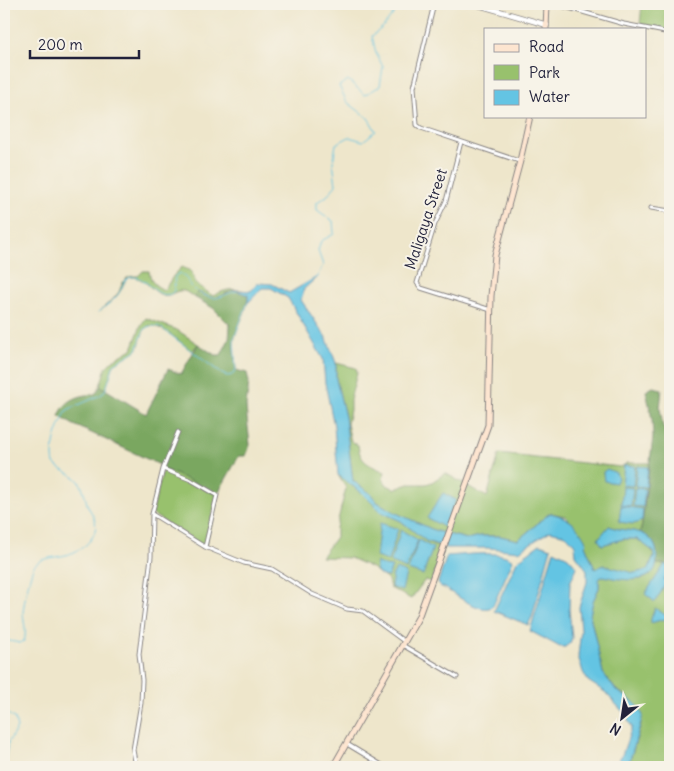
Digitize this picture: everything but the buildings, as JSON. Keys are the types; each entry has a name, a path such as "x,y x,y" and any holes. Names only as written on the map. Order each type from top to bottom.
{"main road":[{"path":"547,4 547,27"},
{"path":"333,767 405,644 425,602 450,527 488,425 491,310 495,256 530,118"}],"street":[{"path":"434,4 414,87 416,123 421,128 520,162"},
{"path":"475,4 547,27"},
{"path":"555,4 644,28"},
{"path":"646,28 670,33"},
{"name":"Maligaya Street","path":"461,142 446,201 435,224 417,283 421,288 491,310"},
{"path":"652,208 670,211"},
{"path":"136,767 133,750 141,703 142,680 139,654 151,557 152,514 163,469 178,432"},
{"path":"163,469 191,480 217,495 205,547"},
{"path":"152,514 205,547 244,563 272,569 312,594 347,609 363,611 405,644 457,677"},
{"path":"348,744 385,767"}],"green space":[{"path":"642,4 670,4 670,31 640,24"},
{"path":"182,267 191,271 196,284 213,296 229,290 247,291 226,293 220,297 212,298 198,292 194,297 185,291 178,291 165,296 156,292 140,279 131,277 126,280 117,296 99,312 117,295 123,283 128,277 138,276 143,271 149,271 154,283 164,290"},
{"path":"235,290 248,295 247,306 235,337 234,345 236,370 247,373 249,382 246,406 250,445 246,456 239,456 217,495 59,416 65,406 73,399 95,394 100,386 146,414 168,369 181,374 198,344 215,355 221,355 229,339 230,325 213,308 194,297 198,292 213,298"},
{"path":"146,318 177,330 198,344 192,351 163,330 157,327 147,327 143,332 137,350 114,364 106,389 100,386 106,367 113,360 132,349 141,325"},
{"path":"336,363 356,368 357,373 350,400 347,424 351,441 358,445 363,460 385,472 383,479 387,485 395,489 409,484 426,484 445,473 487,497 499,454 621,467 627,463 649,463 640,533 609,526 602,545 623,539 637,539 653,551 654,557 648,570 634,573 604,566 595,569 578,529 565,516 550,513 518,540 500,536 481,536 467,539 436,531 377,502 370,493 353,482 345,417 336,379"},
{"path":"653,387 662,389 660,408 663,427 670,429 670,567 665,564 656,564 656,549 652,541 640,533 653,437 652,419 646,391"},
{"path":"163,469 191,480 217,495 205,547 152,514"},
{"path":"338,475 362,493 381,512 401,521 426,541 443,548 431,582 425,580 411,599 390,588 388,580 372,568 350,558 321,557 336,537 336,528 346,488"},
{"path":"656,564 665,564 670,567 670,767 628,767 641,724 625,695 616,690 603,673 590,615 593,601 599,588 599,579 603,576 627,579 645,578 651,574"}],"water":[{"path":"317,277 304,289 301,300 327,339 336,363 336,379 345,417 353,481 370,493 377,502 436,531 467,539 481,536 500,536 518,540 550,513 557,515 568,520 580,531 587,543 585,545 595,569 604,565 634,573 648,570 654,557 653,551 637,539 623,539 602,545 598,539 609,526 641,533 655,545 657,559 655,568 645,578 628,580 603,576 599,579 599,588 593,601 590,615 603,673 616,690 635,703 643,715 628,767 614,767 622,755 632,727 623,712 605,692 588,681 578,656 581,630 579,607 587,582 587,570 576,555 575,545 569,538 566,535 550,531 519,551 489,548 447,548 426,541 401,521 381,512 362,493 338,475 334,426 325,383 323,359 288,298 271,288 262,288 248,303 248,295 235,290 251,291 258,283 272,284 289,293"},
{"path":"624,465 635,466 633,486 622,485"},
{"path":"637,466 648,467 646,487 635,486"},
{"path":"607,469 616,473 618,478 616,483 604,481 603,472"},
{"path":"623,487 633,488 631,506 621,505"},
{"path":"635,488 645,489 643,507 633,506"},
{"path":"443,493 456,500 444,527 427,518"},
{"path":"621,506 643,509 642,521 634,524 619,522"},
{"path":"380,523 398,529 388,561 376,557"},
{"path":"401,530 418,540 406,569 390,562"},
{"path":"419,540 433,548 423,575 408,570"},
{"path":"540,544 551,548 532,617 528,625 494,611 517,561"},
{"path":"554,550 568,557 577,567 570,583 569,609 572,638 565,647 560,647 530,631"},
{"path":"473,554 500,555 513,560 493,606 488,608 474,606 440,586 438,582 447,556"},
{"path":"376,562 392,567 388,577 382,576 378,572"},
{"path":"665,564 670,568 670,576 668,580 664,579 667,582 655,602 645,594"},
{"path":"396,569 406,573 402,591 391,587 393,574"},
{"path":"655,608 668,617 668,618 651,623"}],"waterway":[{"path":"302,286 317,277 323,265 318,251 321,241 334,234 333,221 317,210 317,202 327,196 336,185 333,162 336,144 349,137 363,141 376,131 368,118 347,102 339,86 348,80 365,95 380,86 383,67 376,53 372,36 383,27 397,10 397,4"},
{"path":"99,312 115,298 126,280 131,277 139,278 156,291 165,295 171,294 174,291 175,276 180,273 195,290 209,297 217,298 237,291"},
{"path":"4,640 20,643 24,641 23,610 34,566 41,560 79,550 92,538 96,527 81,484 77,479 54,464 54,443 67,410 101,395 106,389 114,364 137,350 143,332 147,327 160,327 222,374 232,375 236,370 234,339 248,302"},
{"path":"4,711 15,719 17,728 8,743 4,766"}]}
